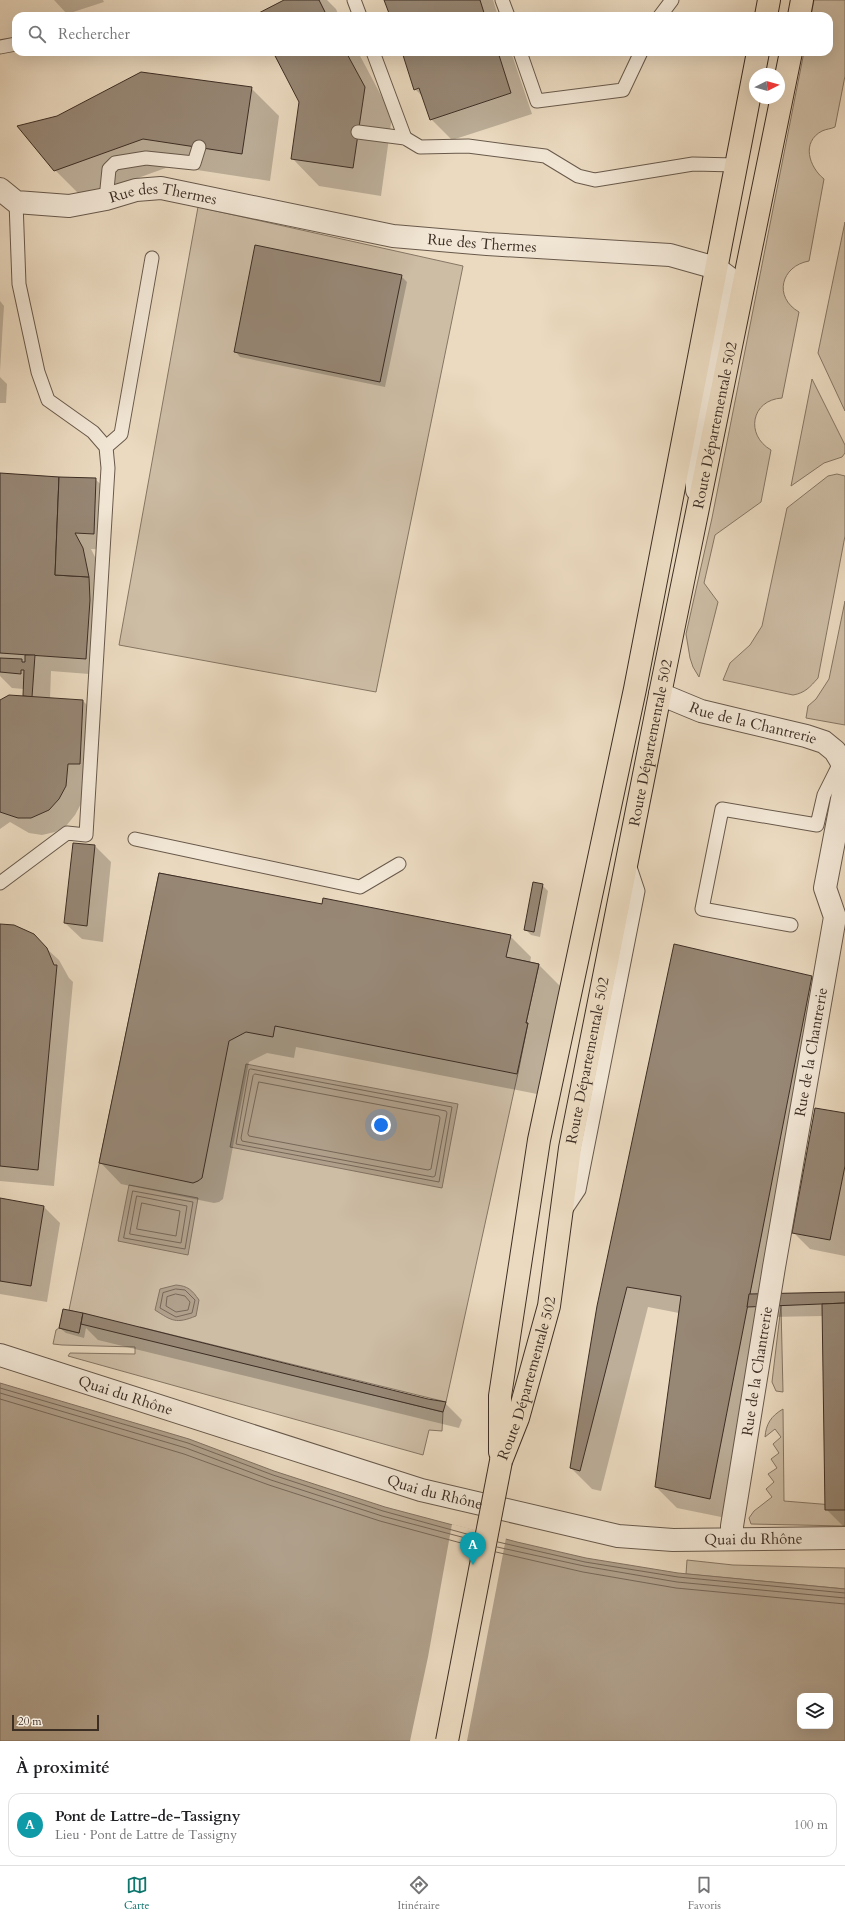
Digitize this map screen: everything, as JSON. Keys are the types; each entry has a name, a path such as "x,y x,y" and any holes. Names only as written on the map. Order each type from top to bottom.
{"main road":[{"path":"767,12 769,0"},
{"path":"800,12 802,0"},
{"name":"Route Départementale 502","path":"500,1461 500,1396 513,1299 539,1140 635,689 757,56"},
{"name":"Route Départementale 502","path":"500,1461 518,1418 549,1306 570,1148 660,694 791,56"},
{"path":"447,1741 500,1461"}],"street":[{"name":"Rue des Thermes","path":"8,196 69,206 106,199 136,190 161,188 393,236 487,244 670,255 716,268"},
{"path":"697,516 697,446 728,277 716,268"},
{"name":"Rue de la Chantrerie","path":"660,694 701,711 806,736 824,742 834,751 841,762 844,777 843,794 825,888 836,917 768,1300 732,1526 732,1539"},
{"name":"Quai du Rhône","path":"0,1355 421,1490 618,1536 673,1540 845,1538"}],"lane":[{"path":"354,0 358,12"},
{"path":"502,0 506,12"},
{"path":"663,12 672,0"},
{"path":"0,47 12,45"},
{"path":"374,56 405,138"},
{"path":"521,56 537,101 623,90 639,56"},
{"path":"358,132 405,138 420,147 468,146 545,156 578,176 595,180 693,164 736,165"},
{"path":"106,199 110,169 115,163 146,158 194,163 199,147"},
{"path":"0,883 67,833 86,835 108,468 106,446 93,432 48,400 38,372 19,284 8,196"},
{"path":"106,446 121,434 152,258"},
{"path":"791,925 702,909 722,809 817,825 824,795 841,762"},
{"path":"135,839 360,887 399,864"}],"shaded area":[{"path":"814,0 845,0 845,76 835,127 822,131 815,136 811,141 809,148 811,161 814,168 824,179 809,261 799,264 792,269 787,275 784,283 783,291 786,298 791,306 799,312 782,398 772,400 764,405 758,411 755,419 757,436 763,444 771,450 761,502 715,535 704,583 718,602 699,677 690,658 686,634 712,518 803,56 833,56 833,12 812,12"},
{"path":"198,207 463,266 376,692 119,645"},
{"path":"845,222 845,411 818,353"},
{"path":"812,379 845,445 845,453 842,457 824,463 791,486"},
{"path":"837,474 845,476 845,536 818,678 810,687 793,695 723,680 730,663 750,645 762,626 787,508 828,476"},
{"path":"845,601 845,725 806,718 808,706 816,699 829,679"},
{"path":"159,873 361,912 490,954 539,964 526,1023 528,1023 518,1073 446,1402 140,1327 138,1337 443,1412 442,1431 429,1430 423,1455 68,1356 70,1353 135,1354 135,1347 53,1344 56,1330 59,1328 79,1333 83,1314 69,1310"},
{"path":"781,1306 783,1392 776,1391 772,1382"},
{"path":"783,1409 784,1501 845,1506 845,1526 751,1524 749,1518 754,1511 772,1497 766,1489 774,1482 768,1474 777,1468 771,1459 779,1453 773,1444 781,1437 775,1429 765,1437 768,1424 775,1414"},
{"path":"687,1560 733,1565 845,1568 845,1589 686,1574"}],"water":[{"path":"246,1064 458,1104 442,1188 230,1147"},
{"path":"129,1185 198,1198 188,1255 118,1241"},
{"path":"176,1285 184,1286 189,1289 199,1300 196,1316 179,1321 170,1319 155,1310 160,1289"},
{"path":"0,1383 189,1439 274,1471 385,1507 517,1542 586,1558 678,1573 845,1589 845,1741 0,1741"}],"pier":[{"path":"452,1524 506,1538 467,1741 410,1741 428,1657"}],"building":[{"path":"284,0 319,0 325,12 261,12"},
{"path":"384,0 480,0 484,12 388,12"},
{"path":"275,56 348,56 365,87 353,168 291,159 299,102"},
{"path":"403,56 499,56 511,93 430,120 419,88 414,90"},
{"path":"141,72 252,87 242,154 143,139 54,171 17,126 57,116"},
{"path":"255,245 402,275 380,382 234,352"},
{"path":"0,473 59,477 55,575 89,577 90,600 86,659 0,653"},
{"path":"59,477 96,478 94,534 75,533 83,548 89,577 55,575"},
{"path":"25,655 35,655 32,697 23,696 24,670 21,670 21,674 0,672 0,658 22,659 22,662 25,662"},
{"path":"9,695 83,700 80,764 68,764 66,786 59,799 49,810 31,818 18,818 0,812 0,700"},
{"path":"73,843 95,845 87,926 64,923"},
{"path":"159,873 322,904 323,898 511,935 506,957 539,964 517,1074 275,1026 273,1037 246,1032 229,1041 202,1178 193,1183 99,1163"},
{"path":"533,882 543,884 534,932 524,930"},
{"path":"0,924 14,925 34,934 47,948 54,965 57,965 38,1170 0,1166"},
{"path":"674,944 812,976 710,1499 655,1487 681,1296 627,1287 580,1471 570,1468 597,1306"},
{"path":"815,1108 845,1113 845,1166 830,1240 792,1233"},
{"path":"0,1198 44,1206 31,1286 0,1281"},
{"path":"845,1292 845,1303 747,1307 749,1294"},
{"path":"845,1303 845,1510 825,1510 822,1304"},
{"path":"63,1309 83,1313 79,1333 59,1328"},
{"path":"83,1313 428,1399 446,1402 443,1412 81,1324"}],"place":[{"name":"Pont de Lattre-de-Tassigny","path":"473,1565"}]}
